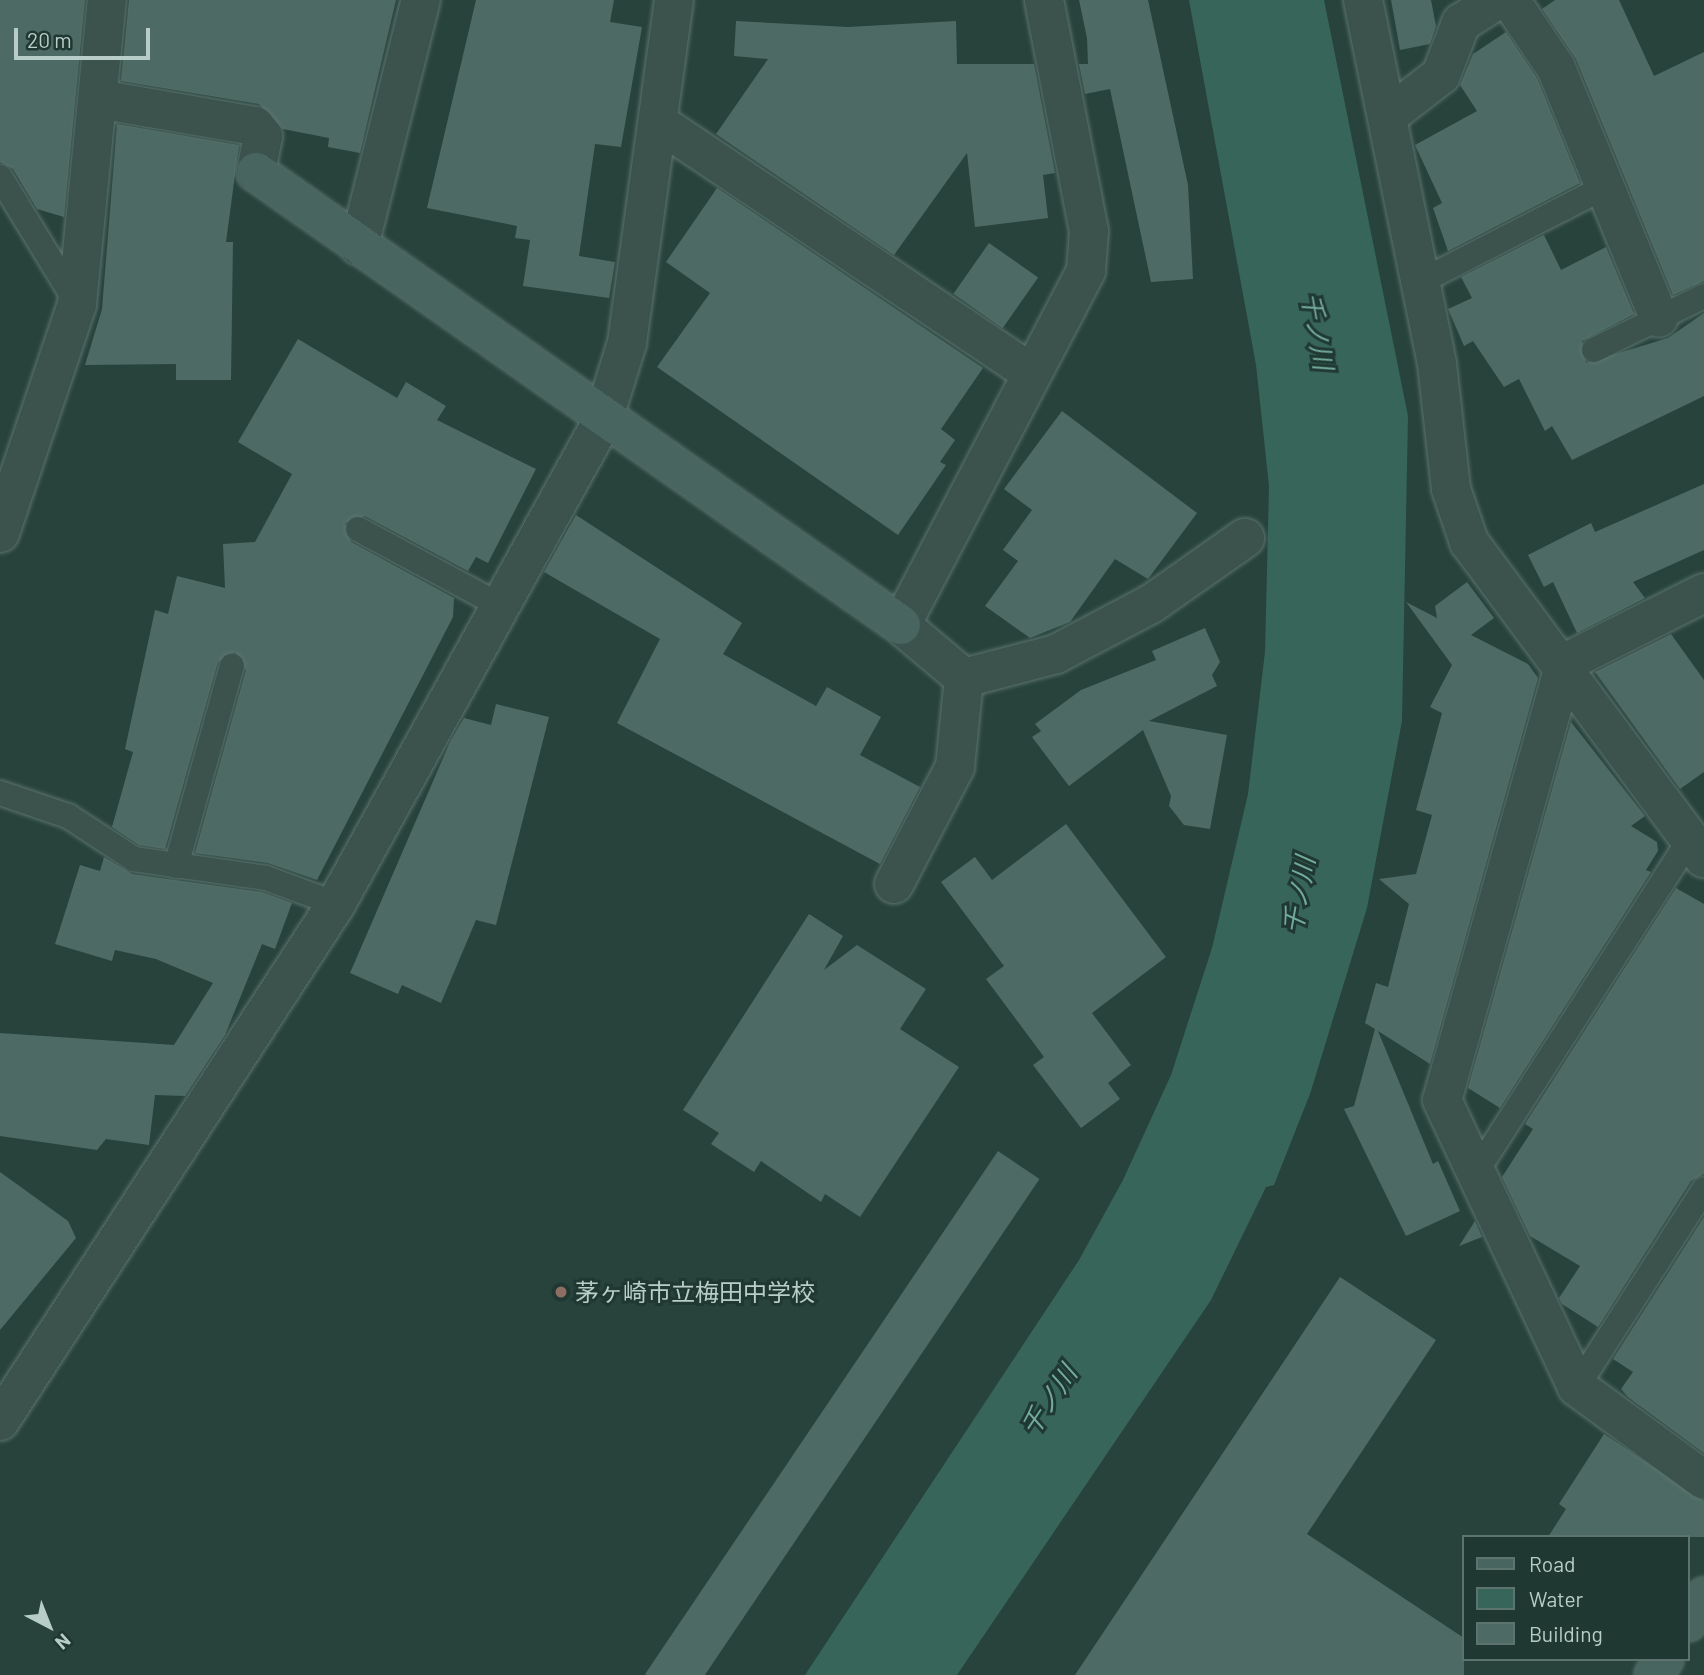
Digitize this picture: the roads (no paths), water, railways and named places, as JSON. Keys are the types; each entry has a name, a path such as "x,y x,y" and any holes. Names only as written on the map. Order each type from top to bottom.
{"street":[{"path":"0,533 77,304 107,0"},
{"path":"359,246 421,0"},
{"path":"0,1421 336,904 603,420 627,343 674,0"},
{"path":"901,625 1029,372 1086,271 1089,231 1044,0"},
{"path":"1363,0 1420,282 1451,489 1469,542 1565,663 1697,849"},
{"path":"1388,116 1441,75 1461,23 1497,0"},
{"path":"1510,0 1556,68 1659,318"},
{"path":"98,99 256,126 263,136 256,172 603,420 901,625 964,678"},
{"path":"659,123 1029,372"},
{"path":"964,678 1056,654 1151,604 1245,538"},
{"path":"1704,593 1565,663 1442,1100 1577,1387 1704,1480"},
{"path":"894,884 955,767 964,678"},
{"path":"1690,1619 1704,1597"}],"lane":[{"path":"0,177 77,304"},
{"path":"1420,282 1605,187"},
{"path":"1594,351 1704,296"},
{"path":"358,529 501,606"},
{"path":"176,866 232,666"},
{"path":"0,793 68,816 134,859 265,878 336,904"},
{"path":"1475,1174 1697,849"},
{"path":"1577,1387 1704,1189"}],"water":[{"name":"千ノ川","path":"1189,0 1324,0 1408,416 1402,721 1367,908 1310,1094 1274,1185 1266,1187 1211,1300 957,1675 805,1675 1079,1260 1123,1180 1171,1075 1212,948 1248,794 1265,652 1269,486 1256,365"}],"place":[{"name":"茅ヶ崎市立梅田中学校","path":"561,1292"}]}
